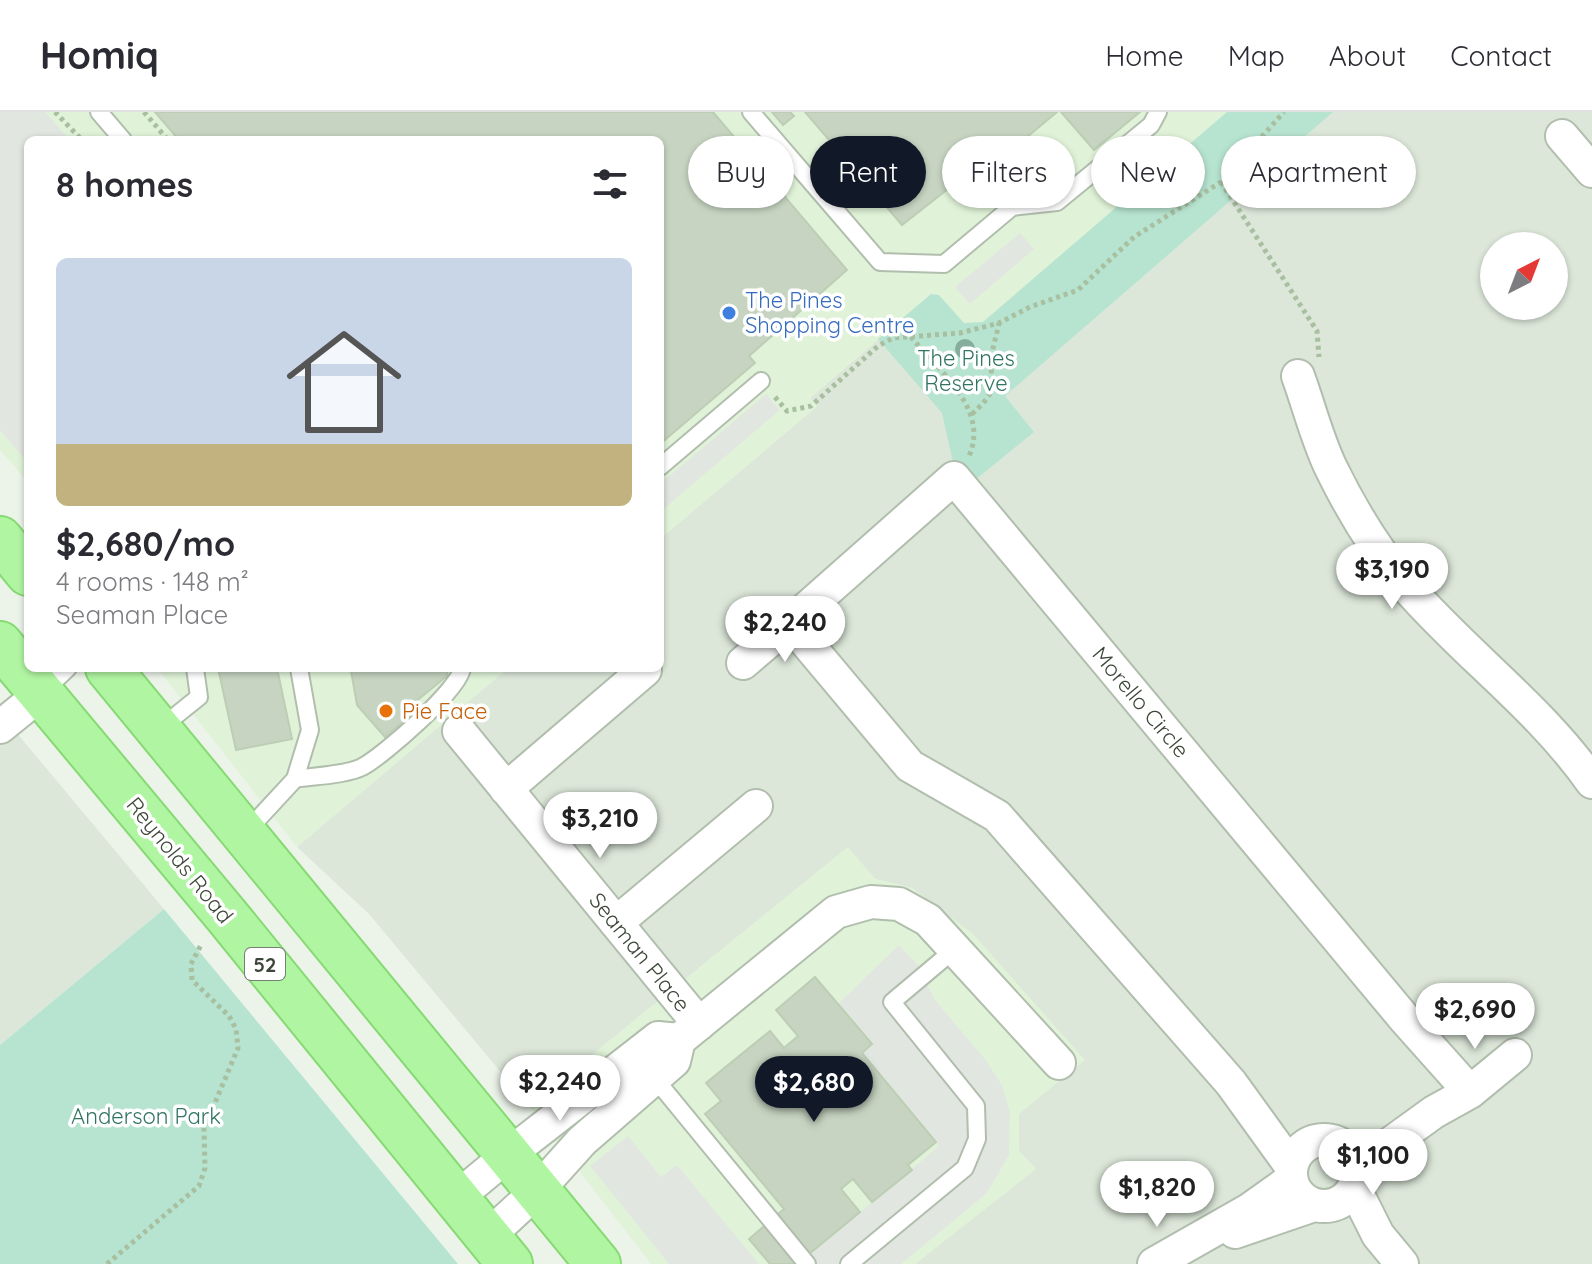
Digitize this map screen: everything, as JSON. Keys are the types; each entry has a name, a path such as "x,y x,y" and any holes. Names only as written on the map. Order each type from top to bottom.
{"main road":[{"path":"0,539 24,568"},
{"name":"Reynolds Road","path":"31,672 499,1250"},
{"path":"111,672 598,1264"}],"street":[{"path":"1562,136 1592,171"},
{"path":"1304,375 1330,467 1364,528 1397,574 1471,654 1534,712 1573,755 1592,782"},
{"path":"743,663 954,478"},
{"name":"Morello Circle","path":"954,478 1404,1018 1470,1092"},
{"path":"790,623 910,766 997,816 1231,1083 1291,1173 1300,1196 1340,1192"},
{"path":"0,727 24,671"},
{"path":"506,789 643,672"},
{"name":"Seaman Place","path":"459,731 616,923 689,1032"},
{"path":"616,923 756,806"},
{"path":"455,1199 508,1155 646,1066 674,1061 689,1032 836,912 871,902 899,904 928,920 1059,1063"},
{"path":"1189,1243 1230,1234 1340,1192 1387,1146 1434,1112 1470,1092 1515,1055"},
{"path":"499,1250 537,1191 646,1066"},
{"path":"1231,1083 1289,1132 1324,1141 1350,1153 1340,1192"},
{"path":"1154,1264 1249,1210 1291,1173 1299,1150 1434,1112"},
{"path":"1340,1192 1402,1264"}],"lane":[{"path":"99,112 120,136"},
{"path":"751,112 880,262 944,264 1012,207 1057,202 1151,125 1158,112"},
{"path":"664,464 761,381"},
{"path":"158,730 199,697 196,672"},
{"path":"243,835 295,779 310,730 300,672"},
{"path":"295,779 361,768 403,735 454,686 462,672"},
{"path":"849,1264 965,1168 977,1139 976,1106 892,1002 955,949"},
{"path":"646,1066 807,1264"}],"path":[{"path":"55,112 78,136"},
{"path":"144,112 165,136"},
{"path":"1262,136 1284,112"},
{"path":"761,381 787,411 811,406 878,346 893,338 960,333 999,323 1030,307 1078,290 1134,237 1221,182"},
{"path":"1238,208 1317,331 1304,375"},
{"path":"972,414 986,401 994,385 991,358 999,323"},
{"path":"910,337 964,399 972,414 975,442 954,478"},
{"path":"107,1264 199,1186 205,1168 204,1129 238,1048 236,1029 229,1016 192,980 191,964 202,943"}],"shaded area":[{"path":"0,112 1227,112 1199,136 1091,136 1091,208 1115,208 983,322 964,324 939,295 931,294 810,398 817,406 664,536 664,136 24,136 24,477 0,450"},
{"path":"0,112 45,112 66,136 24,136 24,458 0,430"},
{"path":"1227,112 1592,112 1592,1264 915,1264 1035,1168 1019,1151 1019,1114 912,888 875,879 847,848 529,1106 369,914 297,847 503,672 664,672 664,536 816,407 810,398 931,294 964,323 1107,208 1205,208 1205,136 1197,136"},
{"path":"1020,233 1034,249 970,304 955,287"},
{"path":"766,394 780,410 664,509 664,481"},
{"path":"160,672 503,672 297,847"},
{"path":"0,713 164,909 0,1045"},
{"path":"848,847 875,879 912,888 973,934 1085,1060 1019,1114 1019,1151 1036,1169 915,1264 651,1264 529,1106"},
{"path":"899,945 917,964 935,1000 985,1059 1002,1085 1010,1112 1009,1155 987,1193 901,1264 799,1264 939,1146 862,1053 871,1044 838,1004"},
{"path":"628,1136 661,1177 677,1165 759,1264 669,1264 590,1166"}],"green space":[{"name":"The Pines Reserve","path":"1227,112 1333,112 1305,136 1221,136 1222,208 1005,396 1034,432 969,485 954,467 942,413 878,339 931,294 939,295 964,323 983,322 1115,208 1205,208 1205,136 1199,136"},
{"name":"Anderson Park","path":"164,909 458,1264 0,1264 0,1045"}],"building":[{"name":"The Pines Shopping Centre","path":"155,112 713,112 733,136 688,136 688,208 794,208 847,270 749,356 755,363 664,441 664,136 176,136"},
{"path":"772,112 790,112 794,116 783,125"},
{"path":"805,112 1057,112 1028,136 942,136 942,194 926,206 926,136 826,136"},
{"path":"1061,112 1140,112 1111,136 1091,136 1091,147"},
{"path":"887,208 924,208 902,225"},
{"path":"219,672 278,672 292,739 236,750"},
{"path":"351,672 448,672 447,676 409,707 411,715 385,737 357,705"},
{"path":"815,977 872,1044 862,1053 936,1142 908,1165 912,1170 872,1202 853,1179 841,1189 860,1212 797,1264 770,1264 749,1239 784,1209 705,1114 721,1101 706,1083 770,1031 784,1048 798,1036 776,1010"}],"place":[{"name":"The Pines Shopping Centre","path":"729,313"},
{"name":"Pie Face","path":"386,711"}]}
